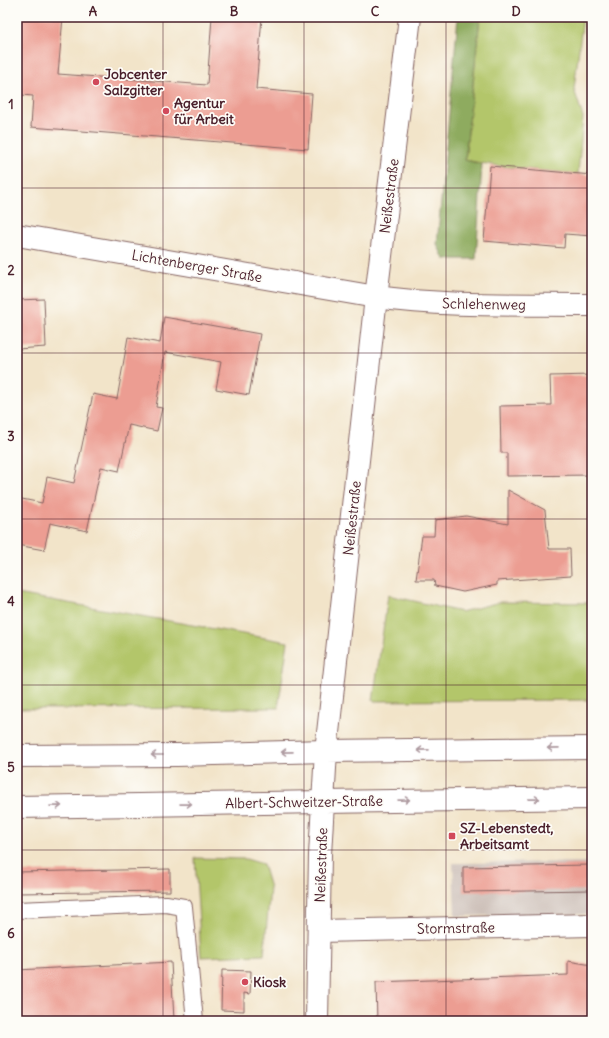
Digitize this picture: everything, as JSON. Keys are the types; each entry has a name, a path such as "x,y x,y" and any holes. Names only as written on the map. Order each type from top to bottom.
{"street":[{"name":"Neißestraße","path":"317,1021 320,870 326,751 376,297 410,17"},
{"name":"Lichtenberger Straße","path":"17,235 376,297"},
{"name":"Schlehenweg","path":"376,297 409,302 462,304 592,305"},
{"path":"17,756 592,748"},
{"name":"Albert-Schweitzer-Straße","path":"17,807 592,798"},
{"name":"Stormstraße","path":"319,931 592,925"}],"lane":[{"path":"17,910 166,904 184,907 194,1021"}],"shaded area":[{"path":"592,862 592,914 455,916 453,863"}],"green space":[{"path":"458,17 480,17 465,160 482,164 476,259 444,259 437,244"},
{"path":"480,17 583,17 574,89 583,117 578,174 508,167 465,160"},
{"path":"17,594 288,642 278,708 17,709"},
{"path":"388,595 461,612 500,602 592,603 592,700 373,701"},
{"path":"195,858 246,859 263,864 270,888 264,955 201,957"}],"building":[{"name":"Jobcenter Salzgitter","path":"17,17 63,17 58,74 207,85 212,17 262,17 256,89 312,94 308,149 31,127 33,96 22,95 19,52 17,52"},
{"path":"490,166 592,175 592,236 565,234 564,248 484,241"},
{"path":"44,299 46,347 17,349 17,300"},
{"path":"164,317 260,334 249,395 216,389 221,362 165,352 156,407 162,408 157,431 129,425 119,471 101,467 87,531 50,523 44,550 17,545 17,498 42,503 47,477 74,483 93,394 117,399 128,337 160,343"},
{"path":"592,375 592,475 507,476 507,453 501,453 500,406 551,405 550,376"},
{"path":"508,490 545,510 549,549 570,549 571,576 497,581 497,585 463,592 435,586 434,580 416,580 422,536 434,536 435,520 466,516 508,524"},
{"path":"592,865 592,890 463,892 463,867"},
{"path":"170,869 170,891 17,893 17,872"},
{"path":"568,961 592,965 592,1021 377,1021 376,982 568,975"},
{"path":"171,962 174,1021 17,1021 17,970"},
{"path":"222,970 251,971 250,994 244,993 244,1011 221,1010"}],"place":[{"name":"Jobcenter Salzgitter","path":"96,82"},
{"name":"Agentur für Arbeit","path":"166,111"},
{"name":"SZ-Lebenstedt, Arbeitsamt","path":"452,836"},
{"name":"Kiosk","path":"245,982"}]}
